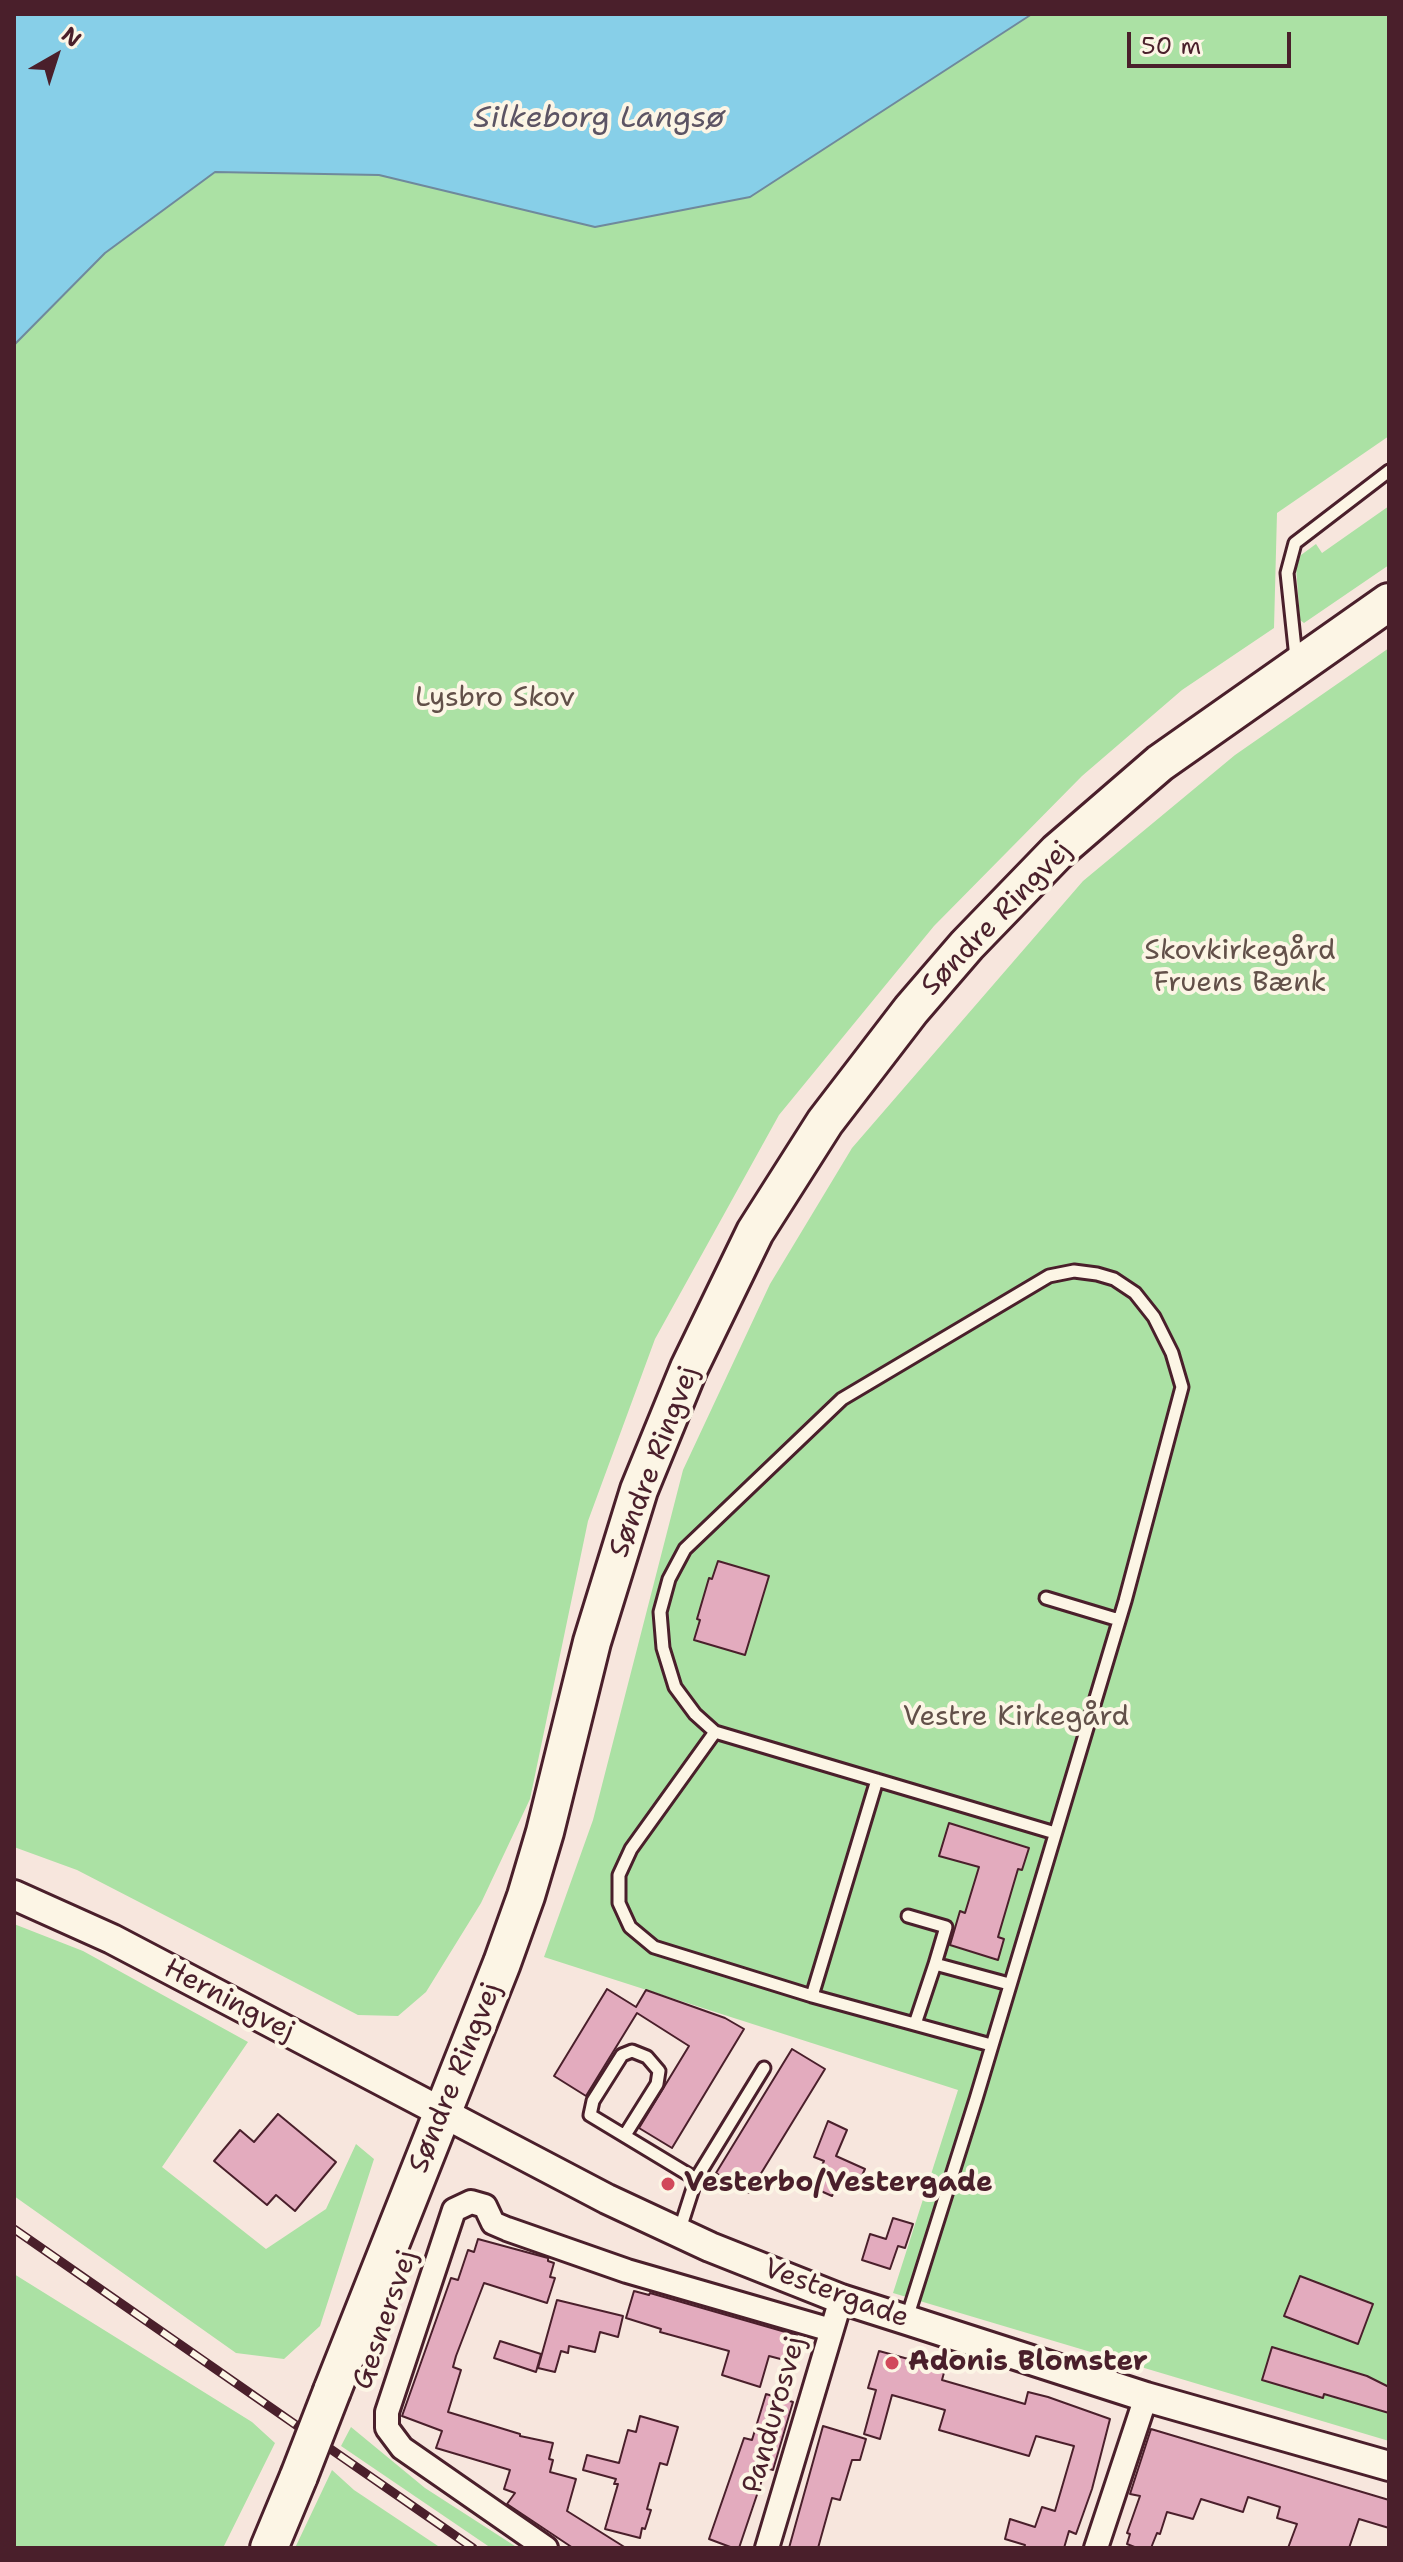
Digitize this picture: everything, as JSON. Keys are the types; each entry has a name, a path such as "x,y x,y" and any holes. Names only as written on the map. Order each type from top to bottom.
{"main road":[{"name":"Søndre Ringvej","path":"269,2548 526,1896 592,1642 639,1490 689,1368 755,1232 825,1122 911,1010 967,945 1057,852 1160,763 1389,602"}],"street":[{"name":"Herningvej","path":"14,1895 112,1939 441,2113"},
{"name":"Vestergade","path":"441,2113 594,2193 841,2299 1146,2397 1389,2466"},
{"name":"Gesnersvej","path":"546,2548 402,2448 387,2428 387,2412 454,2210 471,2202 485,2206 493,2223 522,2234 627,2271 831,2330"},
{"name":"Pandurosvej","path":"767,2548 841,2299"},
{"path":"1096,2548 1146,2397"}],"lane":[{"path":"1297,665 1287,573 1295,543 1389,471"},
{"path":"907,2320 991,2045 1009,1984 1055,1833 1119,1620 1182,1387 1172,1353 1135,1293 1114,1279 1074,1271 1049,1276 842,1399 685,1549 669,1579 660,1612 663,1648 675,1687 695,1714 715,1732 1055,1833"},
{"path":"1046,1598 1119,1620"},
{"path":"715,1732 631,1849 619,1875 619,1903 630,1927 654,1947 812,1996 991,2045"},
{"path":"812,1996 877,1780"},
{"path":"908,1916 946,1927 915,2024"},
{"path":"935,1964 1009,1984"},
{"path":"625,2135 657,2084 659,2071 647,2057 632,2051 622,2055 593,2101 590,2115 696,2179"},
{"path":"679,2232 696,2179 764,2068"}],"green space":[{"name":"Lysbro Skov","path":"1032,14 1389,14 1389,436 1277,513 1274,628 1182,690 1082,776 934,926 779,1115 655,1339 588,1521 530,1799 481,1903 426,1992 398,2016 358,2015 77,1870 14,1847 14,345 105,253 215,172 379,175 596,226 750,197"},
{"path":"1389,506 1389,565 1304,623 1300,620 1296,567 1301,555 1316,544 1322,553"},
{"name":"Vestre Kirkegård","path":"1389,648 1389,2441 893,2293 958,2090 544,1957 593,1820 683,1470 770,1284 852,1148 1083,881 1235,755"},
{"path":"14,1924 83,1951 248,2042 162,2167 266,2249 326,2209 356,2144 374,2159 320,2326 284,2359 236,2353 14,2196"},
{"path":"14,2274 252,2422 275,2443 223,2548 14,2548"},
{"path":"351,2427 425,2488 518,2548 491,2548 341,2446"},
{"path":"332,2470 354,2490 441,2548 295,2548"}],"water":[{"name":"Silkeborg Langsø","path":"14,14 1032,14 750,197 595,227 379,175 215,172 105,253 14,345"}],"building":[{"path":"718,1561 769,1576 745,1655 694,1640 709,1578 712,1579"},
{"path":"949,1823 1029,1848 1022,1870 1018,1869 998,1937 1004,1939 998,1960 950,1945 960,1911 965,1913 979,1867 939,1856"},
{"path":"607,1989 636,2007 646,1990 725,2018 744,2029 672,2148 639,2128 689,2046 637,2013 586,2096 554,2076"},
{"path":"792,2049 825,2069 749,2193 716,2173"},
{"path":"278,2114 336,2162 295,2211 276,2195 267,2205 214,2161 240,2130 254,2142"},
{"path":"828,2121 847,2130 836,2156 865,2169 854,2193 837,2185 832,2196 812,2187 824,2161 814,2157"},
{"path":"893,2218 913,2224 905,2248 898,2246 890,2269 862,2260 870,2234 886,2239"},
{"path":"478,2239 548,2258 554,2263 550,2277 555,2278 547,2303 484,2283 456,2356 453,2367 461,2370 448,2412 520,2436 553,2443 550,2472 576,2479 567,2511 626,2548 573,2548 507,2504 515,2493 504,2489 510,2470 436,2448 442,2431 402,2416 451,2278 458,2280 468,2250 474,2252"},
{"path":"1300,2276 1373,2304 1358,2344 1284,2316"},
{"path":"634,2291 796,2335 799,2338 792,2362 769,2356 760,2387 722,2375 729,2351 660,2332 661,2329 626,2318"},
{"path":"557,2300 623,2316 618,2337 600,2332 595,2352 569,2346 568,2353 561,2351 555,2372 538,2368"},
{"path":"500,2341 541,2354 536,2372 494,2358"},
{"path":"1272,2347 1367,2376 1389,2387 1389,2413 1262,2380"},
{"path":"879,2351 945,2369 942,2380 1025,2404 1028,2392 1110,2419 1092,2489 1076,2534 1069,2531 1064,2548 1024,2548 1025,2545 1005,2539 1010,2519 1035,2527 1042,2507 1055,2511 1074,2446 1036,2436 1029,2456 939,2430 945,2410 892,2395 880,2439 864,2434 876,2390 868,2388"},
{"path":"766,2394 793,2402 773,2470 766,2468 739,2548 733,2548 709,2539 744,2438 752,2440"},
{"path":"640,2416 678,2427 667,2465 660,2463 647,2509 651,2510 640,2538 605,2529 618,2484 614,2484 616,2479 583,2470 587,2455 619,2463 628,2430 636,2432"},
{"path":"823,2426 866,2439 860,2460 852,2460 840,2500 832,2498 818,2548 789,2548"},
{"path":"1151,2429 1389,2500 1389,2528 1359,2519 1349,2548 1288,2548 1297,2524 1277,2518 1280,2507 1248,2497 1243,2512 1201,2499 1193,2519 1167,2512 1160,2534 1157,2533 1151,2548 1127,2544 1130,2534 1127,2533 1140,2496 1130,2494"}],"railway":[{"path":"14,2229 473,2548"}],"place":[{"name":"Vesterbo/Vestergade","path":"668,2184"},
{"name":"Adonis Blomster","path":"892,2363"}],"park label":[{"name":"Skovkirkegård Fruens Bænk","path":"1240,968"}]}
